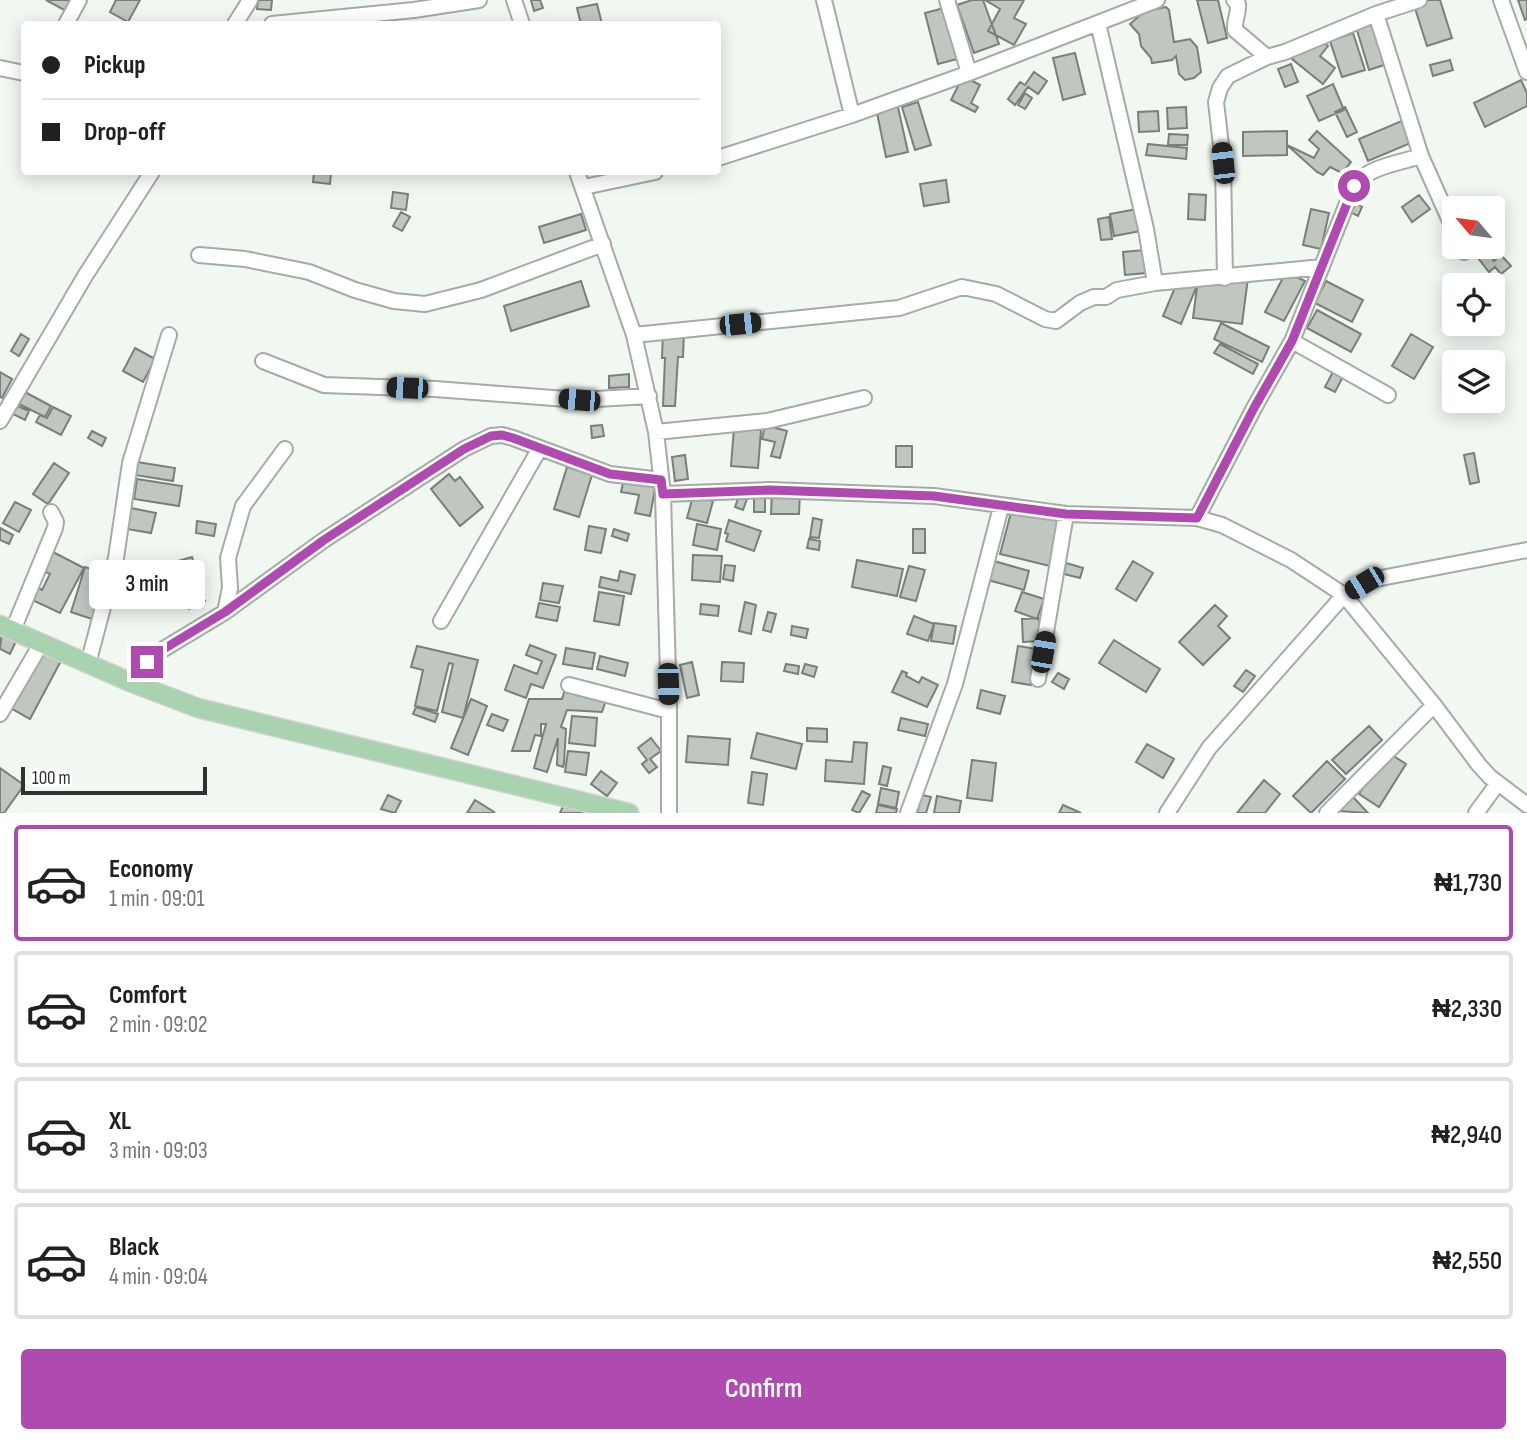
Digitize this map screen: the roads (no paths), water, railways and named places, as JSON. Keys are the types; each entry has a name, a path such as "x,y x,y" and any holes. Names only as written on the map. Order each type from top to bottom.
{"main road":[{"path":"6,627 130,682 198,708 629,813"}],"street":[{"path":"68,21 79,0"},
{"path":"237,21 250,0"},
{"path":"302,21 414,10 479,0"},
{"path":"514,0 521,21"},
{"path":"824,0 852,115"},
{"path":"947,0 969,74"},
{"path":"1234,0 1239,11 1234,22 1235,30 1267,57"},
{"path":"1225,278 1223,163 1216,102 1220,88 1228,76 1267,57 1419,0"},
{"path":"1501,0 1527,72"},
{"path":"721,157 969,74 1150,1"},
{"path":"1376,14 1421,156 1442,203"},
{"path":"1098,23 1146,229 1155,283"},
{"path":"0,68 21,72"},
{"path":"1197,518 1292,341 1354,186 1360,177 1421,156"},
{"path":"0,421 85,276 150,175"},
{"path":"578,175 634,335 656,432 662,487 669,710 669,813"},
{"path":"584,187 641,175"},
{"path":"199,255 245,259 309,272 355,290 394,301 425,304 481,290 603,244"},
{"path":"634,335 899,308 962,287 996,294 1045,319 1056,321 1080,303 1094,297 1102,298 1117,290 1155,283 1322,267"},
{"path":"88,664 116,558 130,463 169,335"},
{"path":"1292,341 1388,395"},
{"path":"263,361 324,385 435,389 579,400 649,396"},
{"path":"656,432 767,421 864,398"},
{"path":"130,682 147,662 162,650 225,612 324,540 473,445 491,436 502,435 610,474 662,487 934,496 1066,514 1197,518 1222,526 1291,560 1344,595 1479,765 1527,805"},
{"path":"441,621 540,448"},
{"path":"225,612 230,588 228,558 243,506 285,450"},
{"path":"908,813 955,684 1001,507"},
{"path":"6,627 55,528 56,522 51,512"},
{"path":"1038,679 1066,514"},
{"path":"1167,813 1209,748 1344,595 1376,579 1527,550"},
{"path":"230,588 251,593"},
{"path":"0,714 41,644"},
{"path":"569,685 669,710"},
{"path":"1327,813 1434,705"},
{"path":"1476,813 1498,783"}]}
